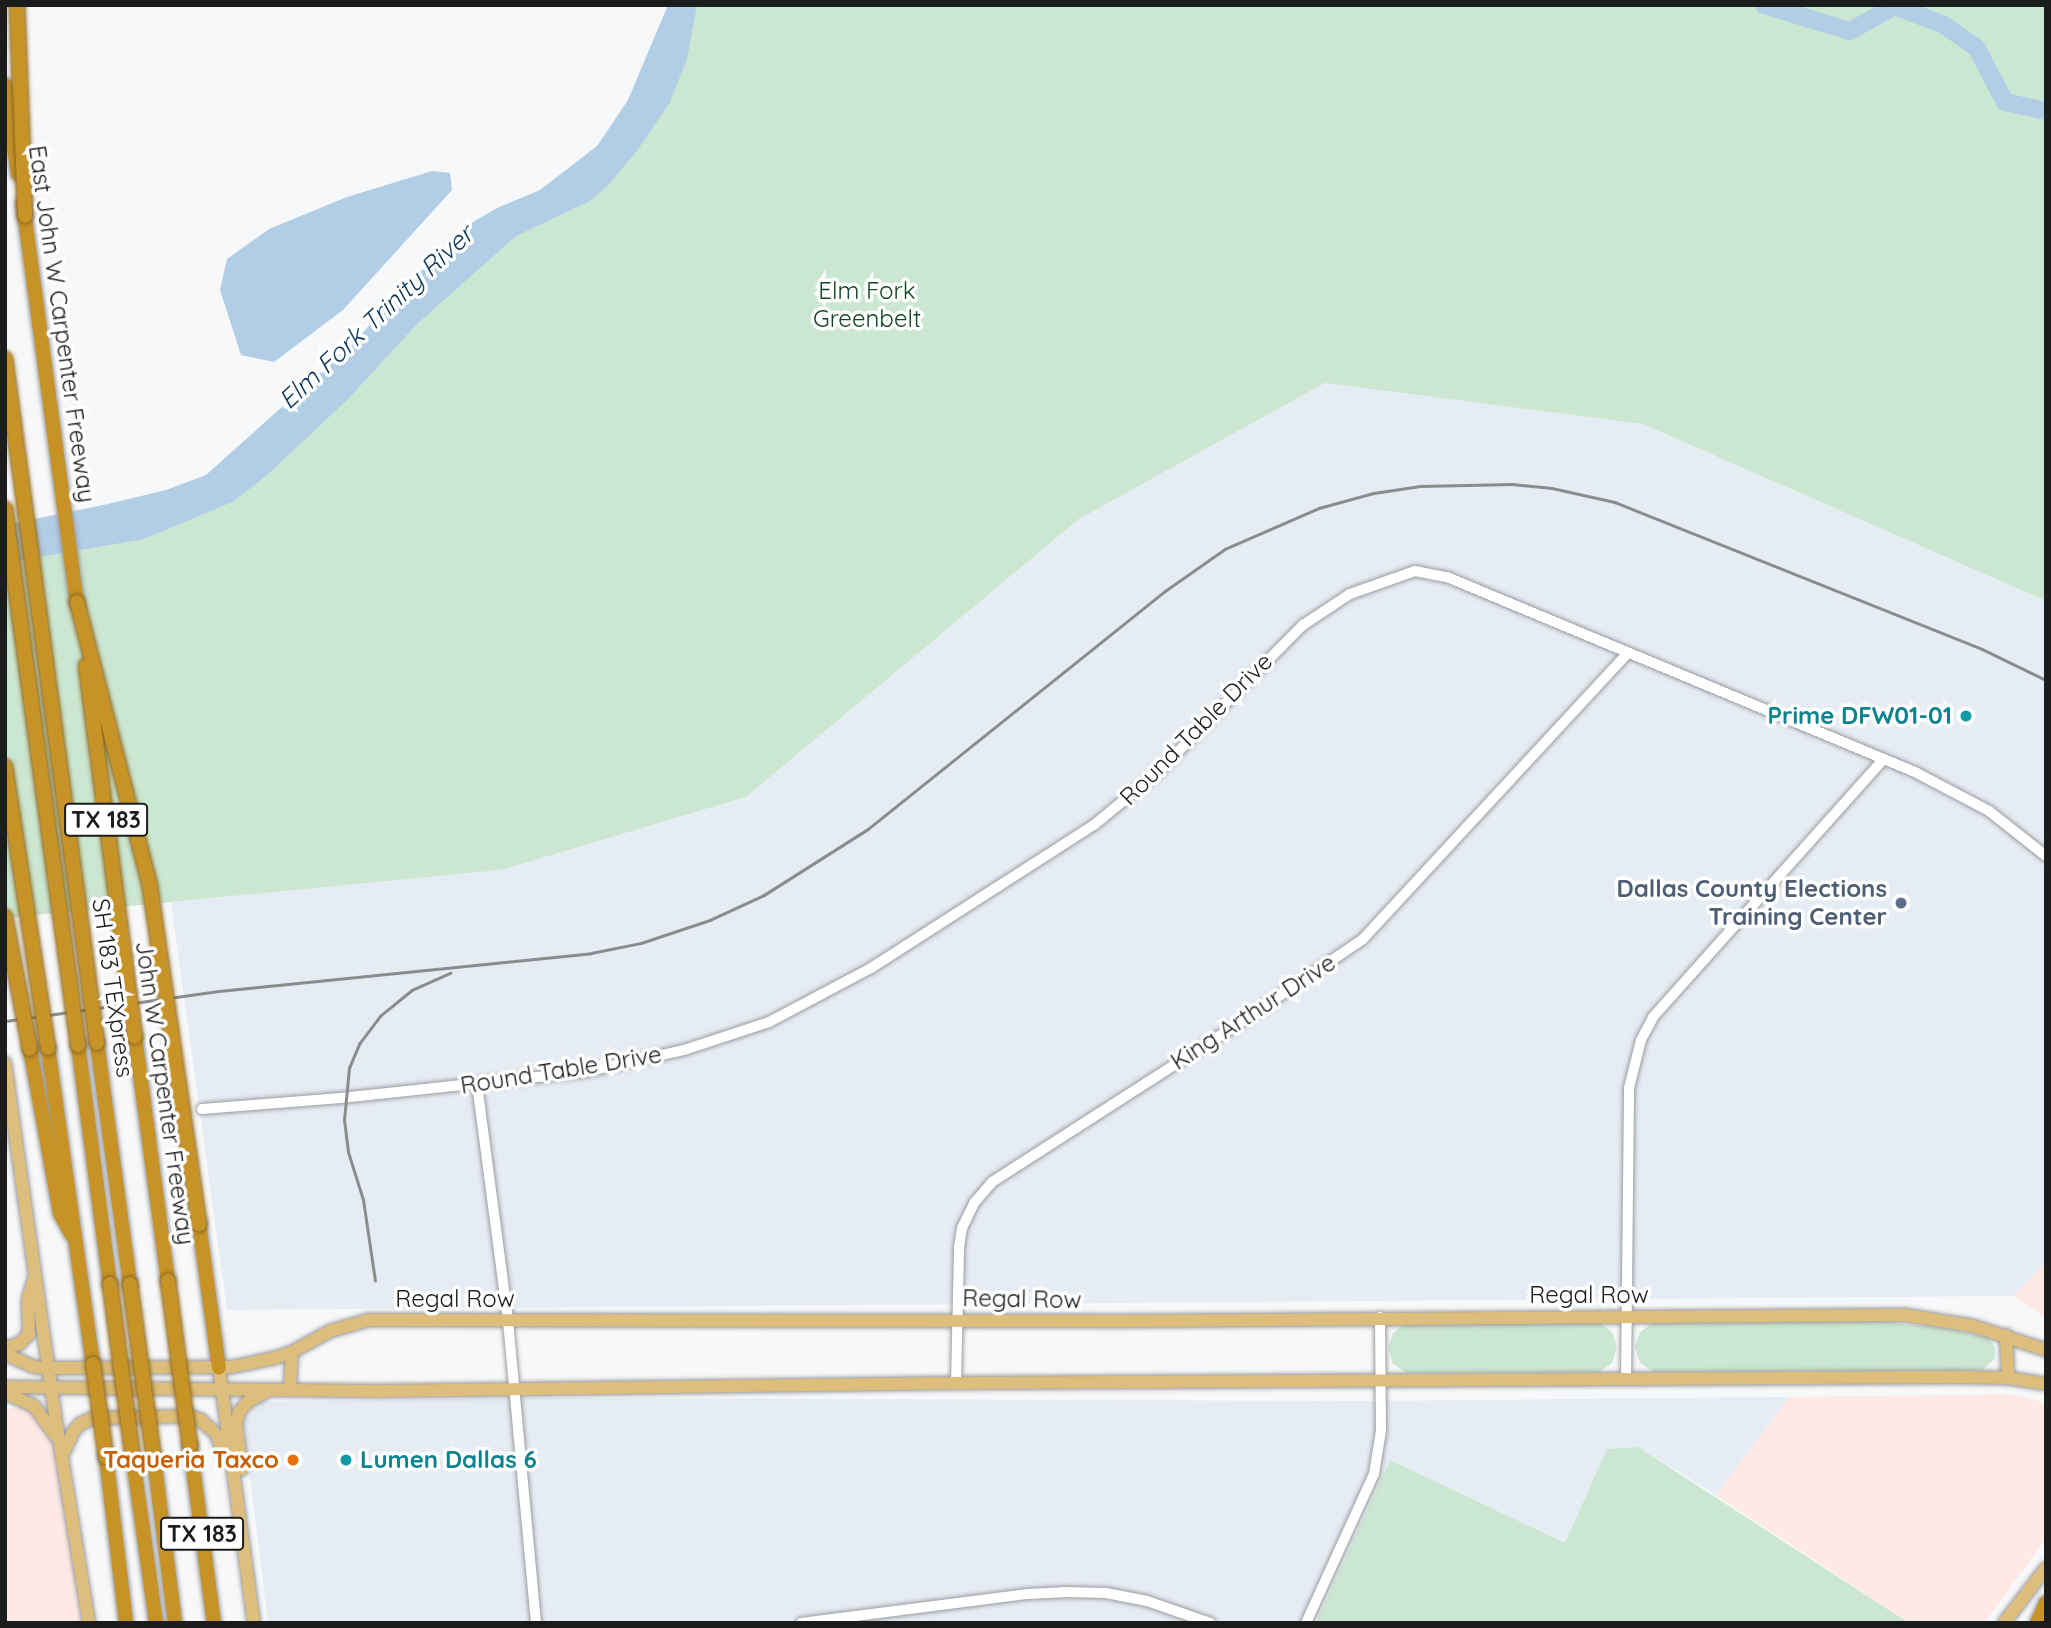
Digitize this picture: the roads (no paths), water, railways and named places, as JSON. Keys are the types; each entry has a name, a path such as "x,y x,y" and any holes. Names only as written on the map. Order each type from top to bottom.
{"highway":[{"path":"19,5 25,216"},
{"name":"East John W Carpenter Freeway","path":"5,85 72,569"},
{"name":"SH 183 TEXpress","path":"5,359 175,1623"},
{"name":"SH 183 TEXpress","path":"5,509 156,1623"},
{"name":"John W Carpenter Freeway","path":"72,569 214,1623"},
{"path":"77,602 150,887 219,1368"},
{"path":"5,767 106,1457 126,1623"},
{"path":"5,917 60,1213 76,1250"},
{"path":"2037,1623 2046,1603"}],"main road":[{"path":"5,22 19,5"},
{"path":"5,1063 89,1623"},
{"path":"5,1348 19,1344 29,1334 28,1300 36,1272"},
{"name":"Regal Row","path":"5,1354 34,1367 219,1368 249,1365 292,1352 330,1331 369,1320 1127,1321 1905,1315 2006,1335 2046,1350"},
{"path":"2006,1335 2008,1378"},
{"path":"290,1388 292,1352"},
{"path":"219,1368 254,1623"},
{"path":"5,1390 52,1385 377,1391 956,1383 2008,1378 2046,1384"},
{"path":"236,1493 242,1474 236,1424 239,1412 249,1401 273,1388"},
{"path":"5,1390 34,1406 60,1442"},
{"path":"62,1457 80,1424 93,1418 191,1416 209,1426 221,1442 229,1481 236,1493"},
{"path":"2004,1623 2046,1568"}],"street":[{"name":"Round Table Drive","path":"202,1109 477,1084 625,1064 713,1042 764,1024 851,980 1106,817 1157,774 1292,634 1338,601 1378,582 1415,571 1437,573 1884,760 1989,811 2046,856"},
{"name":"King Arthur Drive","path":"956,1383 959,1247 963,1224 974,1203 992,1182 1241,1022 1363,939 1628,653"},
{"path":"1626,1380 1629,1088 1641,1040 1653,1017 1884,760"},
{"path":"477,1084 508,1321 512,1389 536,1623"},
{"path":"1306,1623 1374,1474 1381,1431 1380,1317"},
{"path":"801,1623 1028,1594 1063,1592 1106,1593 1147,1601 1210,1623"}],"water":[{"name":"Elm Fork Trinity River","path":"668,5 697,5 687,59 670,102 637,151 610,183 590,201 516,236 417,324 348,399 266,476 232,502 144,539 5,563 5,525 166,490 206,475 357,340 388,302 473,222 497,208 540,190 597,146 628,100"},
{"path":"432,171 450,173 452,190 343,310 274,362 241,355 220,290 227,259 269,229 347,197"}],"waterway":[{"path":"1764,5 1850,31 1895,6 1944,25 1976,47 2005,102 2046,111"}],"railway":[{"path":"5,1021 219,991 591,953 641,943 710,920 764,895 868,829 1165,591 1225,549 1319,508 1374,493 1421,486 1512,484 1552,488 1615,502 1982,649 2046,680"},
{"path":"375,1281 363,1200 348,1152 344,1120 349,1068 359,1044 380,1016 412,990 450,973"}],"place":[{"name":"Prime DFW01-01","path":"1966,716"},
{"name":"Dallas County Elections Training Center","path":"1901,903"},
{"name":"Taqueria Taxco","path":"293,1460"},
{"name":"Lumen Dallas 6","path":"346,1460"}],"park label":[{"name":"Elm Fork Greenbelt","path":"867,305"}]}
